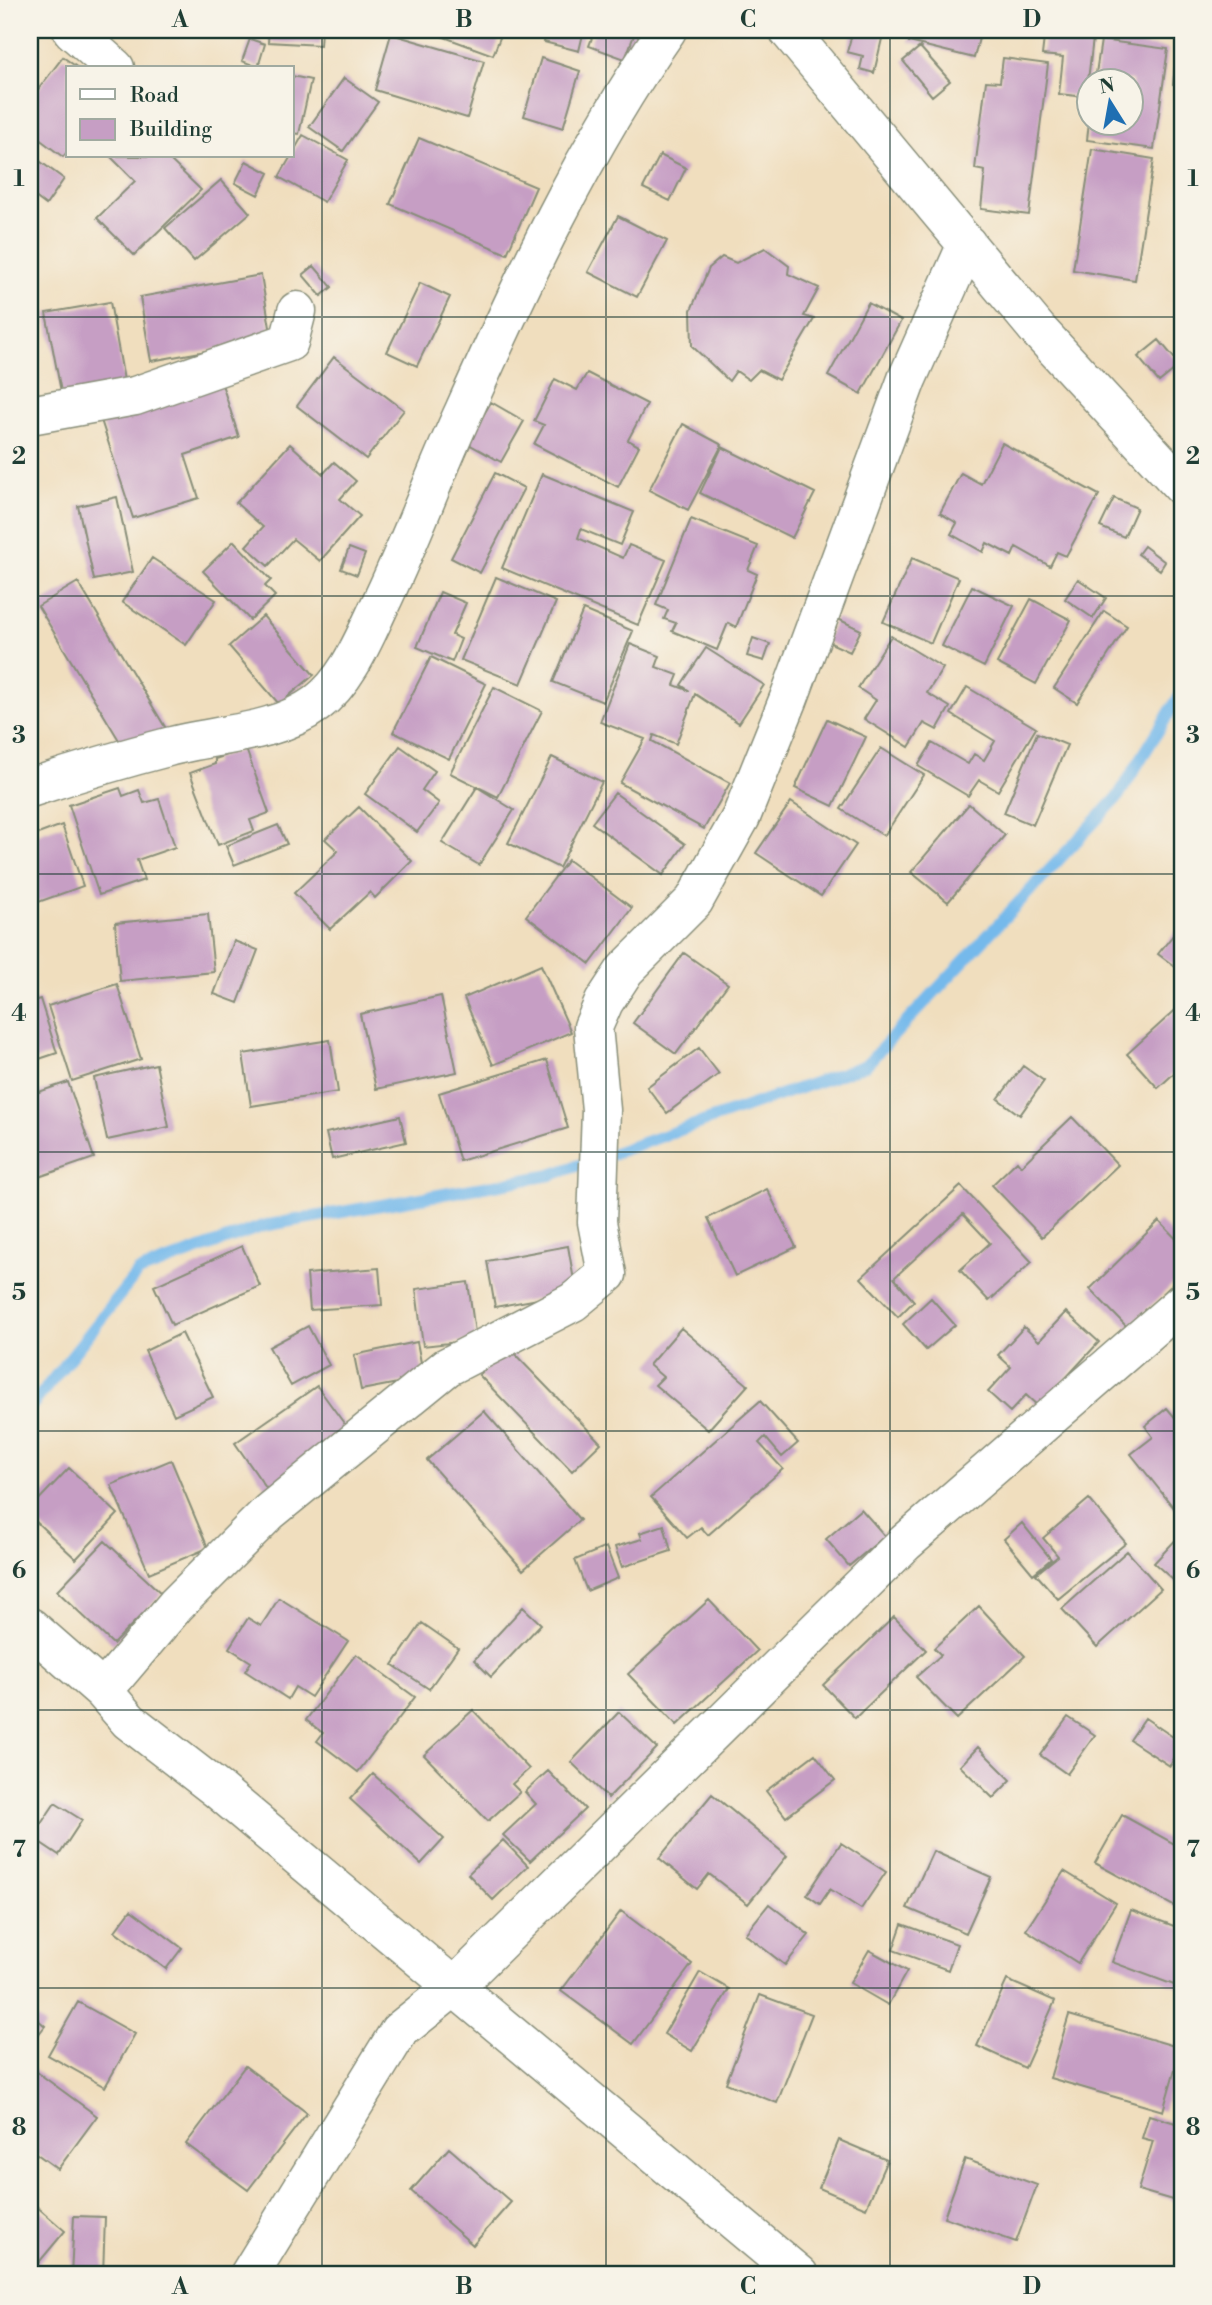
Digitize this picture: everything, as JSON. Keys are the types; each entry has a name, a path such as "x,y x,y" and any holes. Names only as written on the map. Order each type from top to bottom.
{"street":[{"path":"72,30 113,66"},
{"path":"30,788 170,746 269,725 297,716 317,703 341,679 414,534 463,412 545,242 594,146 667,30"},
{"path":"788,30 1079,377 1182,486"},
{"path":"103,1690 176,1605 269,1512 447,1367 573,1302 607,1274 597,1222 601,1110 593,1027 604,1002 625,970 694,901 741,817 789,698 907,379 967,244"},
{"path":"30,415 135,396 289,342 297,311"},
{"path":"249,2275 399,2031 454,1987 905,1543 1182,1303"},
{"path":"30,1628 103,1690 129,1721 217,1789 799,2275"}],"building":[{"path":"269,30 321,30 320,45 268,42"},
{"path":"425,30 503,30 493,55"},
{"path":"547,30 584,30 579,51 544,42"},
{"path":"595,30 636,30 625,59 589,46"},
{"path":"840,30 884,30 874,73 860,69 863,56 847,52 852,34"},
{"path":"912,30 981,30 974,58 909,42"},
{"path":"1045,30 1094,30 1090,66 1076,66 1076,96 1059,94 1063,57 1042,55"},
{"path":"1179,30 1182,31 1182,85 1173,84"},
{"path":"391,34 484,61 467,118 375,90"},
{"path":"250,39 265,44 258,66 242,61"},
{"path":"1101,40 1168,49 1154,149 1087,140 1087,136 1146,136 1146,66 1097,66"},
{"path":"920,47 950,81 932,96 903,61"},
{"path":"63,57 75,66 66,66 66,153 63,157 30,132 30,100"},
{"path":"541,58 580,71 563,128 524,116"},
{"path":"1003,58 1048,64 1029,215 981,209 985,171 975,169 986,81 1000,82"},
{"path":"294,76 311,80 299,134 294,133"},
{"path":"344,78 378,102 343,151 309,127"},
{"path":"303,135 348,160 324,202 279,177 290,158 294,158 294,151"},
{"path":"419,138 536,187 507,254 390,204"},
{"path":"1092,149 1154,159 1135,280 1073,270"},
{"path":"30,154 64,179 46,205 30,193"},
{"path":"660,155 686,168 670,201 643,188"},
{"path":"112,158 168,158 201,190 134,255 97,218 135,181"},
{"path":"246,161 269,173 258,195 235,183"},
{"path":"221,180 250,213 194,261 165,228"},
{"path":"618,216 667,241 637,297 588,272"},
{"path":"765,248 789,266 788,274 819,288 804,316 814,319 778,380 759,370 749,380 736,371 729,381 692,346 691,310 709,268 722,257 736,263"},
{"path":"314,266 332,287 321,296 303,275"},
{"path":"261,275 272,339 151,361 140,297"},
{"path":"420,283 450,297 417,366 387,352"},
{"path":"110,302 125,386 62,397 46,313"},
{"path":"868,303 901,321 861,394 828,376"},
{"path":"1159,340 1180,365 1159,382 1138,357"},
{"path":"334,357 404,410 366,459 297,406"},
{"path":"1181,372 1182,394 1177,394"},
{"path":"587,373 647,404 628,440 639,446 618,487 534,444 544,425 534,421 555,379 577,390"},
{"path":"30,375 37,397 30,399"},
{"path":"220,378 239,437 185,455 199,498 133,518 100,417"},
{"path":"491,402 524,421 501,462 467,443"},
{"path":"683,424 722,445 688,510 649,490"},
{"path":"1002,443 1099,495 1066,556 1057,552 1050,566 1016,547 1012,556 987,543 983,552 951,534 957,523 940,513 961,473 981,484"},
{"path":"290,444 323,474 334,462 356,481 340,499 360,516 320,561 293,539 268,566 246,546 263,527 236,503"},
{"path":"722,447 815,493 792,538 700,493"},
{"path":"495,473 524,488 480,573 451,558"},
{"path":"542,474 634,512 620,545 581,529 578,538 623,558 629,545 666,560 638,625 502,568"},
{"path":"117,497 133,572 94,580 78,506"},
{"path":"1114,498 1137,508 1124,537 1100,527"},
{"path":"691,519 758,546 748,570 757,574 736,627 728,623 717,650 672,631 676,623 664,619 668,610 656,605"},
{"path":"234,541 271,580 265,586 275,596 250,620 203,571"},
{"path":"1144,546 1165,562 1160,570 1138,554"},
{"path":"349,548 365,554 357,575 341,569"},
{"path":"152,558 216,600 186,645 122,602"},
{"path":"912,558 959,578 931,643 883,622"},
{"path":"496,577 556,602 521,684 461,660"},
{"path":"1078,579 1106,598 1093,618 1065,599"},
{"path":"78,582 177,747 137,770 38,606"},
{"path":"972,586 1014,606 984,667 942,646"},
{"path":"440,592 466,603 452,635 461,639 452,662 417,647"},
{"path":"1031,599 1071,620 1036,684 997,663"},
{"path":"583,610 633,631 603,702 553,682"},
{"path":"1104,611 1127,626 1077,703 1054,688"},
{"path":"263,616 314,675 279,704 229,646"},
{"path":"836,618 861,630 850,652 826,641"},
{"path":"891,636 943,668 927,693 950,707 937,730 924,723 909,747 864,719 876,700 858,688"},
{"path":"753,638 770,644 764,661 747,656"},
{"path":"630,644 660,656 656,667 678,675 674,685 690,691 681,685 706,648 764,685 739,723 695,694 676,744 654,735 652,741 730,783 704,829 620,783 645,739 600,722"},
{"path":"431,657 486,684 449,759 393,732"},
{"path":"494,687 542,711 498,797 450,773"},
{"path":"967,687 1036,728 998,791 979,780 968,796 918,766 932,743 968,764 974,754 984,760 995,741 951,714"},
{"path":"827,719 866,737 833,806 795,788"},
{"path":"1037,733 1067,745 1033,825 1004,813"},
{"path":"400,746 435,771 422,790 439,803 417,832 365,794"},
{"path":"881,748 924,775 884,836 841,809"},
{"path":"246,749 269,813 250,820 254,831 218,845 190,773 215,764 215,759"},
{"path":"552,757 602,782 559,868 508,843"},
{"path":"477,787 514,810 479,865 442,843"},
{"path":"120,788 123,796 139,790 144,803 159,799 175,847 137,860 144,880 99,895 69,805"},
{"path":"615,793 685,844 663,875 592,823"},
{"path":"791,802 856,845 821,896 756,853"},
{"path":"969,804 1005,835 948,902 911,872"},
{"path":"359,807 412,861 375,898 370,892 330,929 294,893 338,851 325,839"},
{"path":"62,825 83,886 30,905 30,837"},
{"path":"278,825 287,844 234,865 226,846"},
{"path":"568,860 632,908 590,964 526,916"},
{"path":"208,914 214,972 120,981 115,923"},
{"path":"1182,924 1182,972 1158,954"},
{"path":"234,941 258,950 238,1003 214,994"},
{"path":"684,953 728,984 676,1054 633,1023"},
{"path":"541,965 571,1032 493,1065 464,998"},
{"path":"117,984 141,1059 72,1081 48,1006"},
{"path":"441,996 457,1072 376,1089 360,1014"},
{"path":"40,999 57,1053 30,1062 30,1002"},
{"path":"1182,1004 1182,1066 1158,1088 1127,1054"},
{"path":"330,1040 338,1092 251,1106 243,1054"},
{"path":"699,1048 719,1074 667,1113 647,1087"},
{"path":"547,1060 568,1128 460,1161 439,1093"},
{"path":"156,1064 169,1127 107,1140 94,1078"},
{"path":"1023,1066 1044,1081 1020,1115 998,1099"},
{"path":"68,1082 94,1158 30,1180 30,1095"},
{"path":"400,1116 406,1142 332,1159 326,1133"},
{"path":"1072,1117 1118,1165 1042,1237 992,1185 1017,1161 1021,1166"},
{"path":"961,1186 1032,1262 989,1301 960,1270 990,1243 963,1214 894,1278 914,1301 898,1317 861,1278"},
{"path":"767,1189 796,1247 735,1276 708,1218"},
{"path":"1159,1221 1182,1245 1182,1275 1128,1328 1090,1289"},
{"path":"242,1246 260,1286 172,1325 154,1286"},
{"path":"568,1246 576,1292 495,1307 487,1261"},
{"path":"379,1268 382,1305 310,1310 307,1274"},
{"path":"468,1282 476,1340 423,1346 416,1289"},
{"path":"931,1298 955,1325 926,1350 903,1324"},
{"path":"1066,1312 1099,1342 1039,1407 1026,1395 1010,1412 988,1392 1011,1367 998,1355 1024,1327 1039,1341"},
{"path":"308,1326 329,1365 291,1386 269,1347"},
{"path":"681,1328 748,1385 708,1430 655,1385 663,1377 649,1365"},
{"path":"182,1333 213,1397 174,1415 145,1351"},
{"path":"417,1342 424,1378 361,1390 354,1355"},
{"path":"508,1347 601,1443 572,1471 479,1375"},
{"path":"317,1386 354,1437 271,1495 235,1443"},
{"path":"760,1401 798,1443 782,1457 765,1437 759,1443 783,1469 708,1535 701,1527 687,1538 651,1497"},
{"path":"1167,1408 1177,1420 1182,1417 1182,1501 1174,1508 1131,1454 1153,1437 1145,1426"},
{"path":"484,1411 580,1520 523,1570 427,1460"},
{"path":"171,1460 208,1548 149,1573 111,1485"},
{"path":"69,1468 118,1514 76,1559 30,1516 30,1509"},
{"path":"1089,1499 1126,1543 1058,1599 1036,1574 1058,1556 1043,1538"},
{"path":"861,1509 885,1536 849,1566 826,1539"},
{"path":"1022,1523 1051,1559 1033,1574 1004,1539"},
{"path":"664,1525 671,1551 622,1567 615,1547 642,1539 640,1533"},
{"path":"1182,1533 1182,1588 1154,1563"},
{"path":"105,1541 162,1594 113,1644 57,1591"},
{"path":"606,1547 618,1578 587,1591 575,1560"},
{"path":"1127,1551 1161,1589 1097,1647 1062,1609"},
{"path":"279,1598 348,1641 311,1697 295,1687 288,1699 245,1671 251,1662 229,1648 248,1618 261,1626"},
{"path":"709,1600 757,1651 677,1725 628,1674"},
{"path":"979,1606 1025,1656 957,1719 916,1677 941,1655 934,1648"},
{"path":"523,1607 541,1624 491,1677 474,1660"},
{"path":"894,1617 926,1650 855,1718 823,1685"},
{"path":"422,1623 458,1648 429,1689 393,1665"},
{"path":"356,1654 415,1697 358,1772 317,1741 323,1733 306,1720"},
{"path":"473,1710 529,1769 512,1784 520,1792 488,1821 424,1755"},
{"path":"619,1712 657,1748 608,1798 571,1762"},
{"path":"1068,1717 1095,1735 1067,1774 1040,1755"},
{"path":"1145,1718 1182,1743 1170,1766 1130,1740"},
{"path":"978,1747 1011,1780 993,1798 960,1766"},
{"path":"815,1754 835,1780 786,1817 766,1791"},
{"path":"548,1771 585,1809 530,1861 503,1835 536,1804 525,1792"},
{"path":"373,1774 444,1839 421,1864 350,1799"},
{"path":"712,1794 787,1856 748,1904 709,1874 697,1889 659,1858"},
{"path":"55,1803 82,1820 59,1855 32,1837"},
{"path":"1122,1815 1182,1848 1182,1900 1177,1908 1095,1863"},
{"path":"503,1840 528,1866 493,1900 468,1874"},
{"path":"841,1843 886,1872 861,1909 830,1889 820,1904 807,1895"},
{"path":"30,1849 37,1852 30,1866"},
{"path":"933,1851 991,1877 966,1933 907,1908"},
{"path":"1064,1871 1116,1903 1078,1963 1026,1930"},
{"path":"769,1904 809,1935 785,1965 745,1934"},
{"path":"131,1910 182,1948 166,1969 115,1931"},
{"path":"1131,1910 1182,1929 1182,1988 1112,1962"},
{"path":"621,1911 692,1964 633,2044 561,1991"},
{"path":"902,1924 957,1944 948,1970 893,1950"},
{"path":"869,1950 907,1971 888,2005 850,1983"},
{"path":"700,1972 729,1989 692,2051 664,2034"},
{"path":"1007,1980 1055,2001 1025,2068 977,2046"},
{"path":"760,1995 812,2014 777,2103 726,2083"},
{"path":"78,2002 135,2034 105,2087 48,2055"},
{"path":"30,2013 45,2026 30,2045"},
{"path":"1069,2015 1181,2048 1163,2111 1050,2078"},
{"path":"245,2066 307,2113 248,2190 186,2144"},
{"path":"30,2067 97,2116 58,2169 30,2149"},
{"path":"1149,2115 1182,2125 1182,2191 1179,2202 1138,2190 1153,2141 1142,2138"},
{"path":"839,2140 887,2160 866,2208 819,2188"},
{"path":"449,2148 511,2202 473,2245 411,2191"},
{"path":"965,2159 1037,2185 1016,2242 944,2217"},
{"path":"35,2205 65,2231 30,2273 30,2212"},
{"path":"74,2216 105,2217 103,2275 71,2275"}],"waterway":[{"path":"30,1408 138,1272 263,1226 551,1175 866,1065 1117,798 1182,692"}]}
